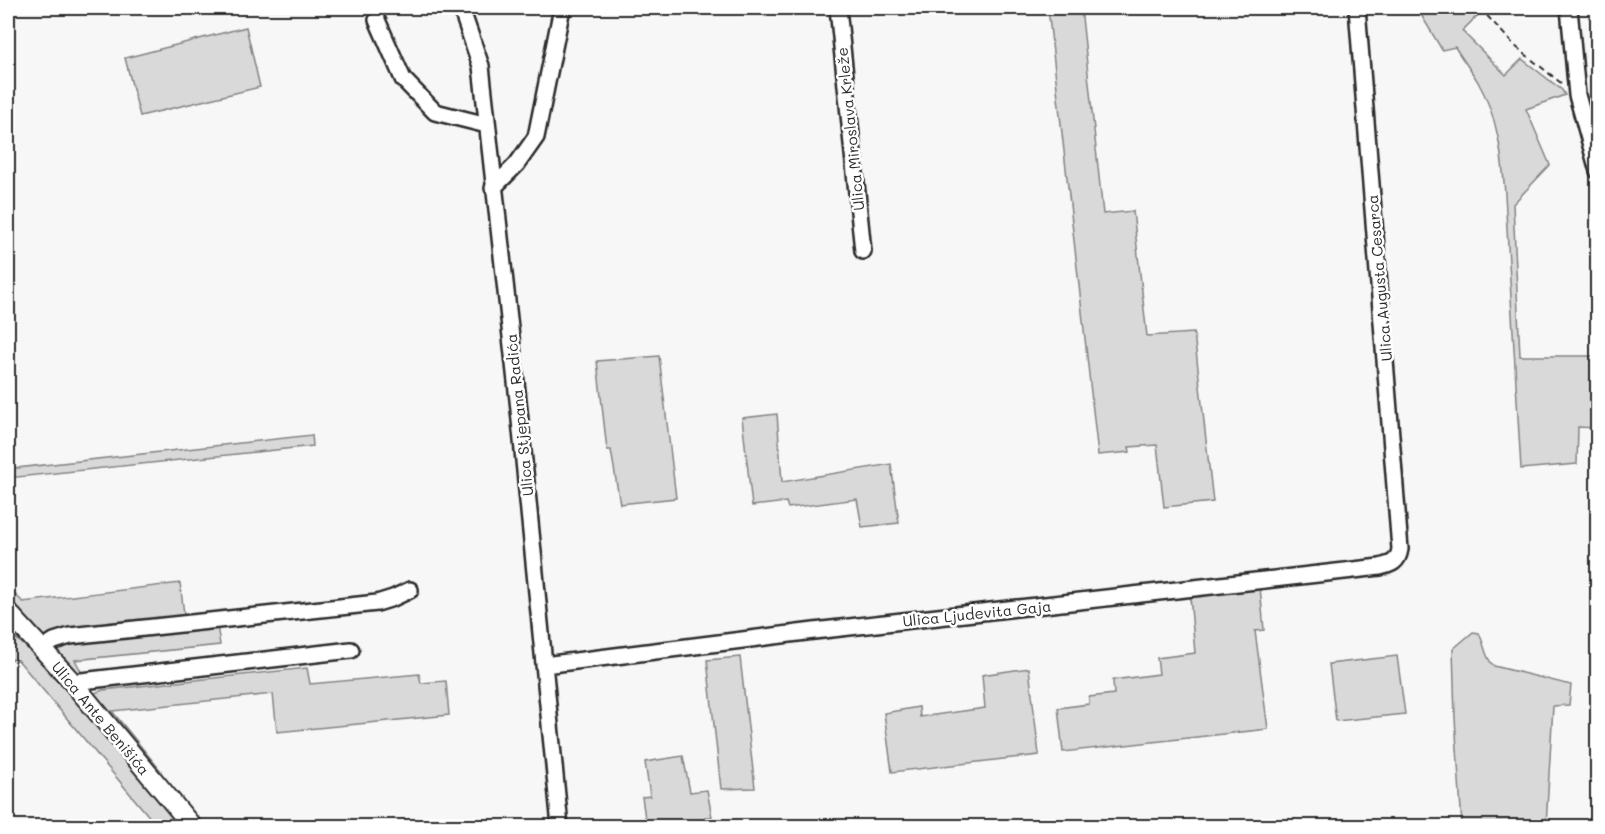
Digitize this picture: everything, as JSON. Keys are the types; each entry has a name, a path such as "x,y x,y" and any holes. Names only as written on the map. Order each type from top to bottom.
{"main road":[{"name":"Ulica Ante Benišića","path":"8,612 72,682 192,826"}],"street":[{"name":"Ulica Stjepana Radića","path":"461,8 480,66 518,400 560,826"},
{"path":"493,188 517,164 536,136 562,8"},
{"name":"Ulica Miroslava Krleže","path":"837,8 863,251"},
{"name":"Ulica Augusta Cesarca","path":"1357,8 1400,549"},
{"path":"1569,8 1577,95 1598,171"},
{"path":"377,20 403,79 435,112 487,125"},
{"name":"Ulica Ljudevita Gaja","path":"544,665 814,631 1380,567 1391,564 1398,558 1400,549"},
{"path":"42,649 54,641 70,636 377,603 410,590"},
{"path":"72,682 351,650"}],"path":[{"path":"1480,8 1515,46 1577,95"},
{"path":"373,826 408,822"}],"shaded area":[{"path":"1048,8 1081,8 1103,214 1133,211 1147,336 1194,333 1213,502 1164,507 1157,445 1129,447 1130,452 1098,455"},
{"path":"1417,8 1485,8 1462,31 1506,75 1522,59 1562,90 1565,95 1526,109 1550,165 1513,204 1520,356 1597,356 1597,428 1578,427 1577,464 1521,469 1505,194 1498,136 1485,95 1475,78 1455,47 1442,50"},
{"path":"246,27 260,87 140,116 125,58"},
{"path":"659,356 676,498 620,504 611,450 607,450 597,361"},
{"path":"777,414 782,482 891,464 899,523 862,527 857,499 788,508 786,502 752,506 742,418"},
{"path":"312,435 313,446 8,478 8,469"},
{"path":"180,583 185,621 46,642 8,605 8,588 23,602"},
{"path":"1260,587 1264,630 1255,631 1268,729 1063,752 1058,708 1089,704 1089,697 1114,694 1113,680 1159,674 1157,658 1195,653 1190,597"},
{"path":"217,625 220,645 75,660 81,671 78,674 71,673 50,649 53,645"},
{"path":"8,632 37,656 182,826 157,826 18,660 8,659"},
{"path":"1473,632 1479,633 1487,655 1494,666 1571,685 1569,705 1553,706 1546,826 1462,826 1453,649"},
{"path":"1397,656 1405,714 1336,721 1329,664"},
{"path":"740,657 755,788 721,789 707,660"},
{"path":"307,668 310,684 419,674 421,683 446,681 449,715 277,732 273,694 112,711 161,771 153,774 89,695 103,690"},
{"path":"1029,668 1039,755 892,772 884,713 919,707 920,717 985,708 982,675"},
{"path":"683,756 690,792 707,790 712,817 705,817 706,826 666,826 665,823 646,825 642,797 650,796 645,762"}]}
